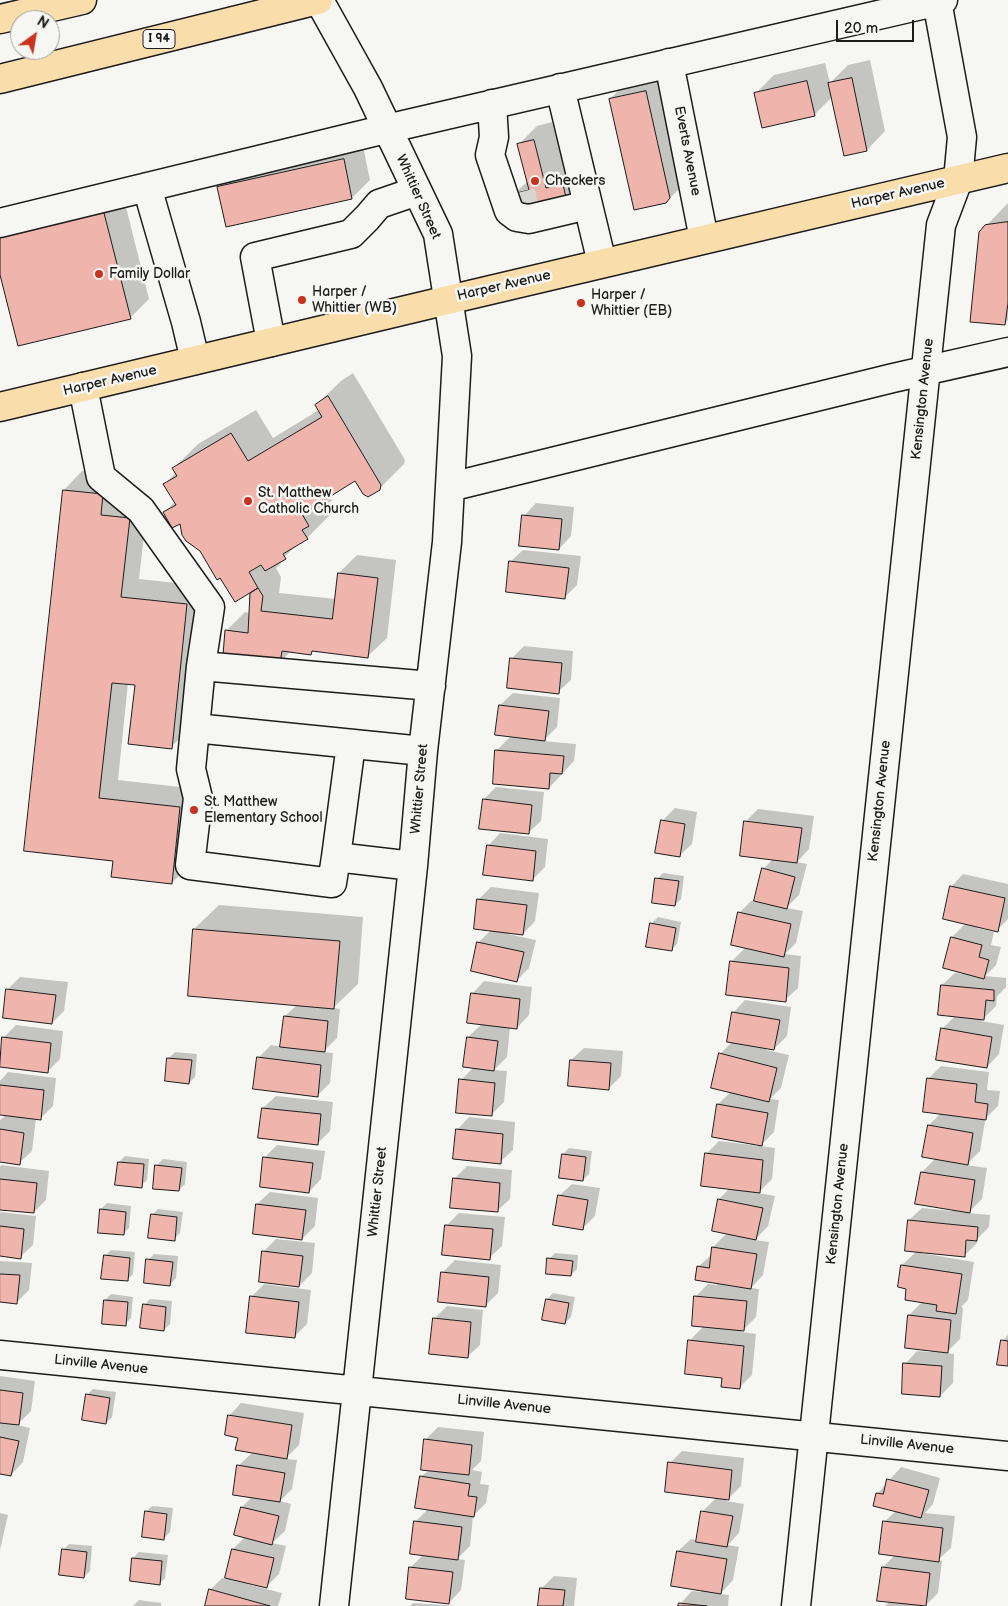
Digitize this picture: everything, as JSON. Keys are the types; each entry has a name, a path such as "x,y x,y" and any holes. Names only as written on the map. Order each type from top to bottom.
{"main road":[{"path":"0,20 82,0"},
{"name":"I 94","path":"0,79 319,0"},
{"name":"Harper Avenue","path":"0,407 1008,168"}],"street":[{"name":"Whittier Street","path":"319,0 368,88 438,234 457,356 447,542 423,750 413,866 334,1606"},
{"path":"0,223 386,129 940,1"},
{"name":"Kensington Avenue","path":"796,1606 941,225 958,180 962,137 940,1"},
{"name":"Everts Avenue","path":"669,63 704,239"},
{"path":"560,88 602,263"},
{"path":"484,106 494,137 490,155 509,210 517,217 529,219 528,206 588,205"},
{"path":"147,187 195,360"},
{"path":"272,342 255,257 350,234 379,204 417,191"},
{"path":"450,487 1008,352"},
{"path":"83,387 100,477 141,510 210,607 201,666 191,769 198,798 190,865 332,883 351,744"},
{"path":"201,666 431,686"},
{"path":"195,728 423,750"},
{"path":"336,857 413,866"},
{"name":"Linville Avenue","path":"0,1355 1008,1456"}],"building":[{"path":"852,78 867,151 844,156 828,83"},
{"path":"807,81 815,116 762,128 754,93"},
{"path":"646,91 670,198 666,203 634,210 609,99"},
{"path":"534,140 546,188 563,184 566,198 517,210 513,194 529,190 517,144"},
{"path":"344,159 352,199 226,227 217,187"},
{"path":"103,209 131,319 18,346 0,275 0,234"},
{"path":"1008,222 1008,303 1005,325 970,322 979,232 985,225"},
{"name":"St. Matthew Catholic Church","path":"328,396 381,485 380,490 368,497 363,494 355,481 302,514 309,526 302,530 308,539 283,554 286,559 265,571 261,565 249,572 258,588 235,602 220,578 217,580 200,551 186,541 182,535 180,524 172,528 163,512 176,505 163,484 177,476 172,468 231,433 248,461 322,417 315,405"},
{"path":"63,490 103,494 101,515 130,518 121,597 187,604 172,749 128,744 135,685 112,683 99,798 180,807 172,884 111,877 113,861 24,851"},
{"path":"522,515 562,519 559,550 519,546"},
{"path":"509,561 569,568 565,599 506,592"},
{"path":"338,573 378,578 368,658 312,651 311,655 282,651 280,663 223,655 225,630 248,633 250,593 258,588 263,596 261,611 332,619"},
{"path":"510,658 562,663 559,694 507,688"},
{"path":"499,705 549,711 545,741 495,735"},
{"path":"495,750 564,756 562,774 550,773 549,789 493,784"},
{"path":"483,799 532,805 529,834 479,829"},
{"path":"661,820 685,824 680,857 655,853"},
{"path":"744,821 802,828 797,863 740,856"},
{"path":"487,845 536,851 533,881 483,875"},
{"path":"762,868 795,877 787,909 754,901"},
{"path":"655,878 679,881 675,906 652,903"},
{"path":"950,886 1005,898 998,932 943,919"},
{"path":"477,899 527,905 523,935 474,929"},
{"path":"738,912 791,924 784,957 731,945"},
{"path":"650,923 676,928 672,951 646,947"},
{"path":"193,929 340,941 334,1009 188,996"},
{"path":"951,937 982,945 979,957 989,960 984,979 943,968"},
{"path":"477,942 524,952 517,982 471,971"},
{"path":"730,961 789,968 786,1002 726,995"},
{"path":"941,985 994,990 994,1001 986,1000 984,1020 938,1015"},
{"path":"6,989 56,995 52,1024 3,1018"},
{"path":"471,993 520,999 517,1029 467,1023"},
{"path":"732,1012 780,1020 774,1050 727,1042"},
{"path":"284,1016 328,1021 325,1052 280,1047"},
{"path":"941,1028 992,1037 987,1068 936,1060"},
{"path":"2,1037 51,1043 48,1073 0,1067"},
{"path":"467,1037 498,1041 494,1071 463,1067"},
{"path":"719,1053 777,1068 769,1102 711,1088"},
{"path":"257,1057 321,1065 318,1097 253,1089"},
{"path":"167,1058 192,1060 189,1084 165,1081"},
{"path":"570,1060 611,1063 609,1090 568,1086"},
{"path":"927,1078 977,1084 975,1102 988,1104 986,1120 923,1112"},
{"path":"459,1079 495,1083 492,1116 456,1113"},
{"path":"0,1085 44,1090 41,1120 0,1115"},
{"path":"717,1104 768,1113 762,1146 712,1137"},
{"path":"262,1108 321,1114 318,1145 258,1138"},
{"path":"928,1125 973,1133 968,1165 922,1157"},
{"path":"0,1129 24,1133 20,1165 0,1162"},
{"path":"456,1129 503,1134 501,1164 453,1159"},
{"path":"705,1153 763,1160 760,1193 701,1186"},
{"path":"562,1154 586,1157 583,1181 559,1178"},
{"path":"263,1157 313,1163 309,1193 260,1187"},
{"path":"118,1162 144,1164 142,1188 115,1185"},
{"path":"155,1165 182,1168 179,1191 153,1189"},
{"path":"921,1172 975,1180 970,1213 915,1204"},
{"path":"453,1178 500,1183 498,1212 450,1208"},
{"path":"0,1179 37,1183 34,1213 0,1210"},
{"path":"558,1195 588,1200 583,1230 553,1225"},
{"path":"718,1199 763,1208 756,1240 712,1231"},
{"path":"256,1204 306,1210 302,1240 253,1234"},
{"path":"100,1209 126,1212 124,1235 98,1233"},
{"path":"151,1214 177,1217 175,1241 148,1238"},
{"path":"908,1220 978,1227 977,1241 966,1240 965,1257 905,1251"},
{"path":"445,1225 493,1229 490,1260 442,1255"},
{"path":"0,1226 24,1229 21,1259 0,1256"},
{"path":"712,1247 757,1254 751,1289 695,1280 697,1266 709,1268"},
{"path":"262,1251 303,1256 299,1287 259,1282"},
{"path":"104,1255 130,1258 128,1281 101,1279"},
{"path":"547,1258 573,1261 571,1276 546,1274"},
{"path":"146,1259 173,1262 170,1286 144,1283"},
{"path":"901,1265 962,1274 956,1314 936,1311 937,1305 905,1300 906,1289 898,1287"},
{"path":"441,1272 489,1277 486,1307 438,1302"},
{"path":"0,1274 20,1275 17,1304 0,1302"},
{"path":"250,1296 299,1302 295,1338 246,1333"},
{"path":"694,1296 747,1301 744,1331 692,1326"},
{"path":"546,1299 569,1303 565,1324 542,1320"},
{"path":"104,1300 128,1302 126,1326 102,1324"},
{"path":"143,1304 166,1307 164,1331 140,1328"},
{"path":"908,1315 951,1320 948,1353 905,1348"},
{"path":"433,1318 471,1322 468,1358 429,1354"},
{"path":"688,1340 744,1346 740,1389 721,1387 722,1378 685,1374"},
{"path":"1001,1340 1008,1341 1008,1366 997,1365"},
{"path":"903,1363 942,1366 940,1397 902,1394"},
{"path":"0,1390 23,1393 19,1425 0,1423"},
{"path":"86,1394 110,1398 106,1424 82,1420"},
{"path":"228,1415 292,1425 287,1459 235,1450 238,1438 225,1435"},
{"path":"0,1437 19,1441 11,1476 0,1474"},
{"path":"424,1439 472,1445 469,1475 421,1470"},
{"path":"668,1462 732,1470 729,1500 665,1492"},
{"path":"237,1465 285,1473 280,1502 233,1495"},
{"path":"420,1476 470,1484 468,1496 477,1497 474,1517 415,1508"},
{"path":"887,1479 929,1490 921,1518 873,1506 876,1493 883,1494"},
{"path":"241,1507 279,1516 272,1545 234,1535"},
{"path":"145,1511 167,1514 164,1540 142,1537"},
{"path":"701,1511 733,1516 727,1547 696,1542"},
{"path":"414,1521 462,1527 458,1560 410,1554"},
{"path":"883,1521 943,1528 939,1562 879,1554"},
{"path":"62,1549 87,1552 84,1578 59,1575"},
{"path":"232,1549 274,1558 267,1588 225,1578"},
{"path":"677,1551 727,1559 721,1594 671,1586"},
{"path":"132,1558 162,1561 160,1585 130,1581"},
{"path":"409,1567 453,1572 449,1604 406,1599"},
{"path":"882,1567 930,1573 926,1606 877,1601"},
{"path":"540,1588 565,1590 563,1606 538,1606"},
{"path":"209,1589 270,1606 205,1606"},
{"path":"679,1603 707,1606 678,1606"}],"tunnel":[{"path":"521,192 525,208"}],"place":[{"name":"Checkers","path":"535,181"},
{"name":"Family Dollar","path":"99,274"},
{"name":"Harper / Whittier (WB)","path":"302,300"},
{"name":"Harper / Whittier (EB)","path":"581,303"},
{"name":"St. Matthew Catholic Church","path":"248,501"},
{"name":"St. Matthew Elementary School","path":"194,810"}]}
